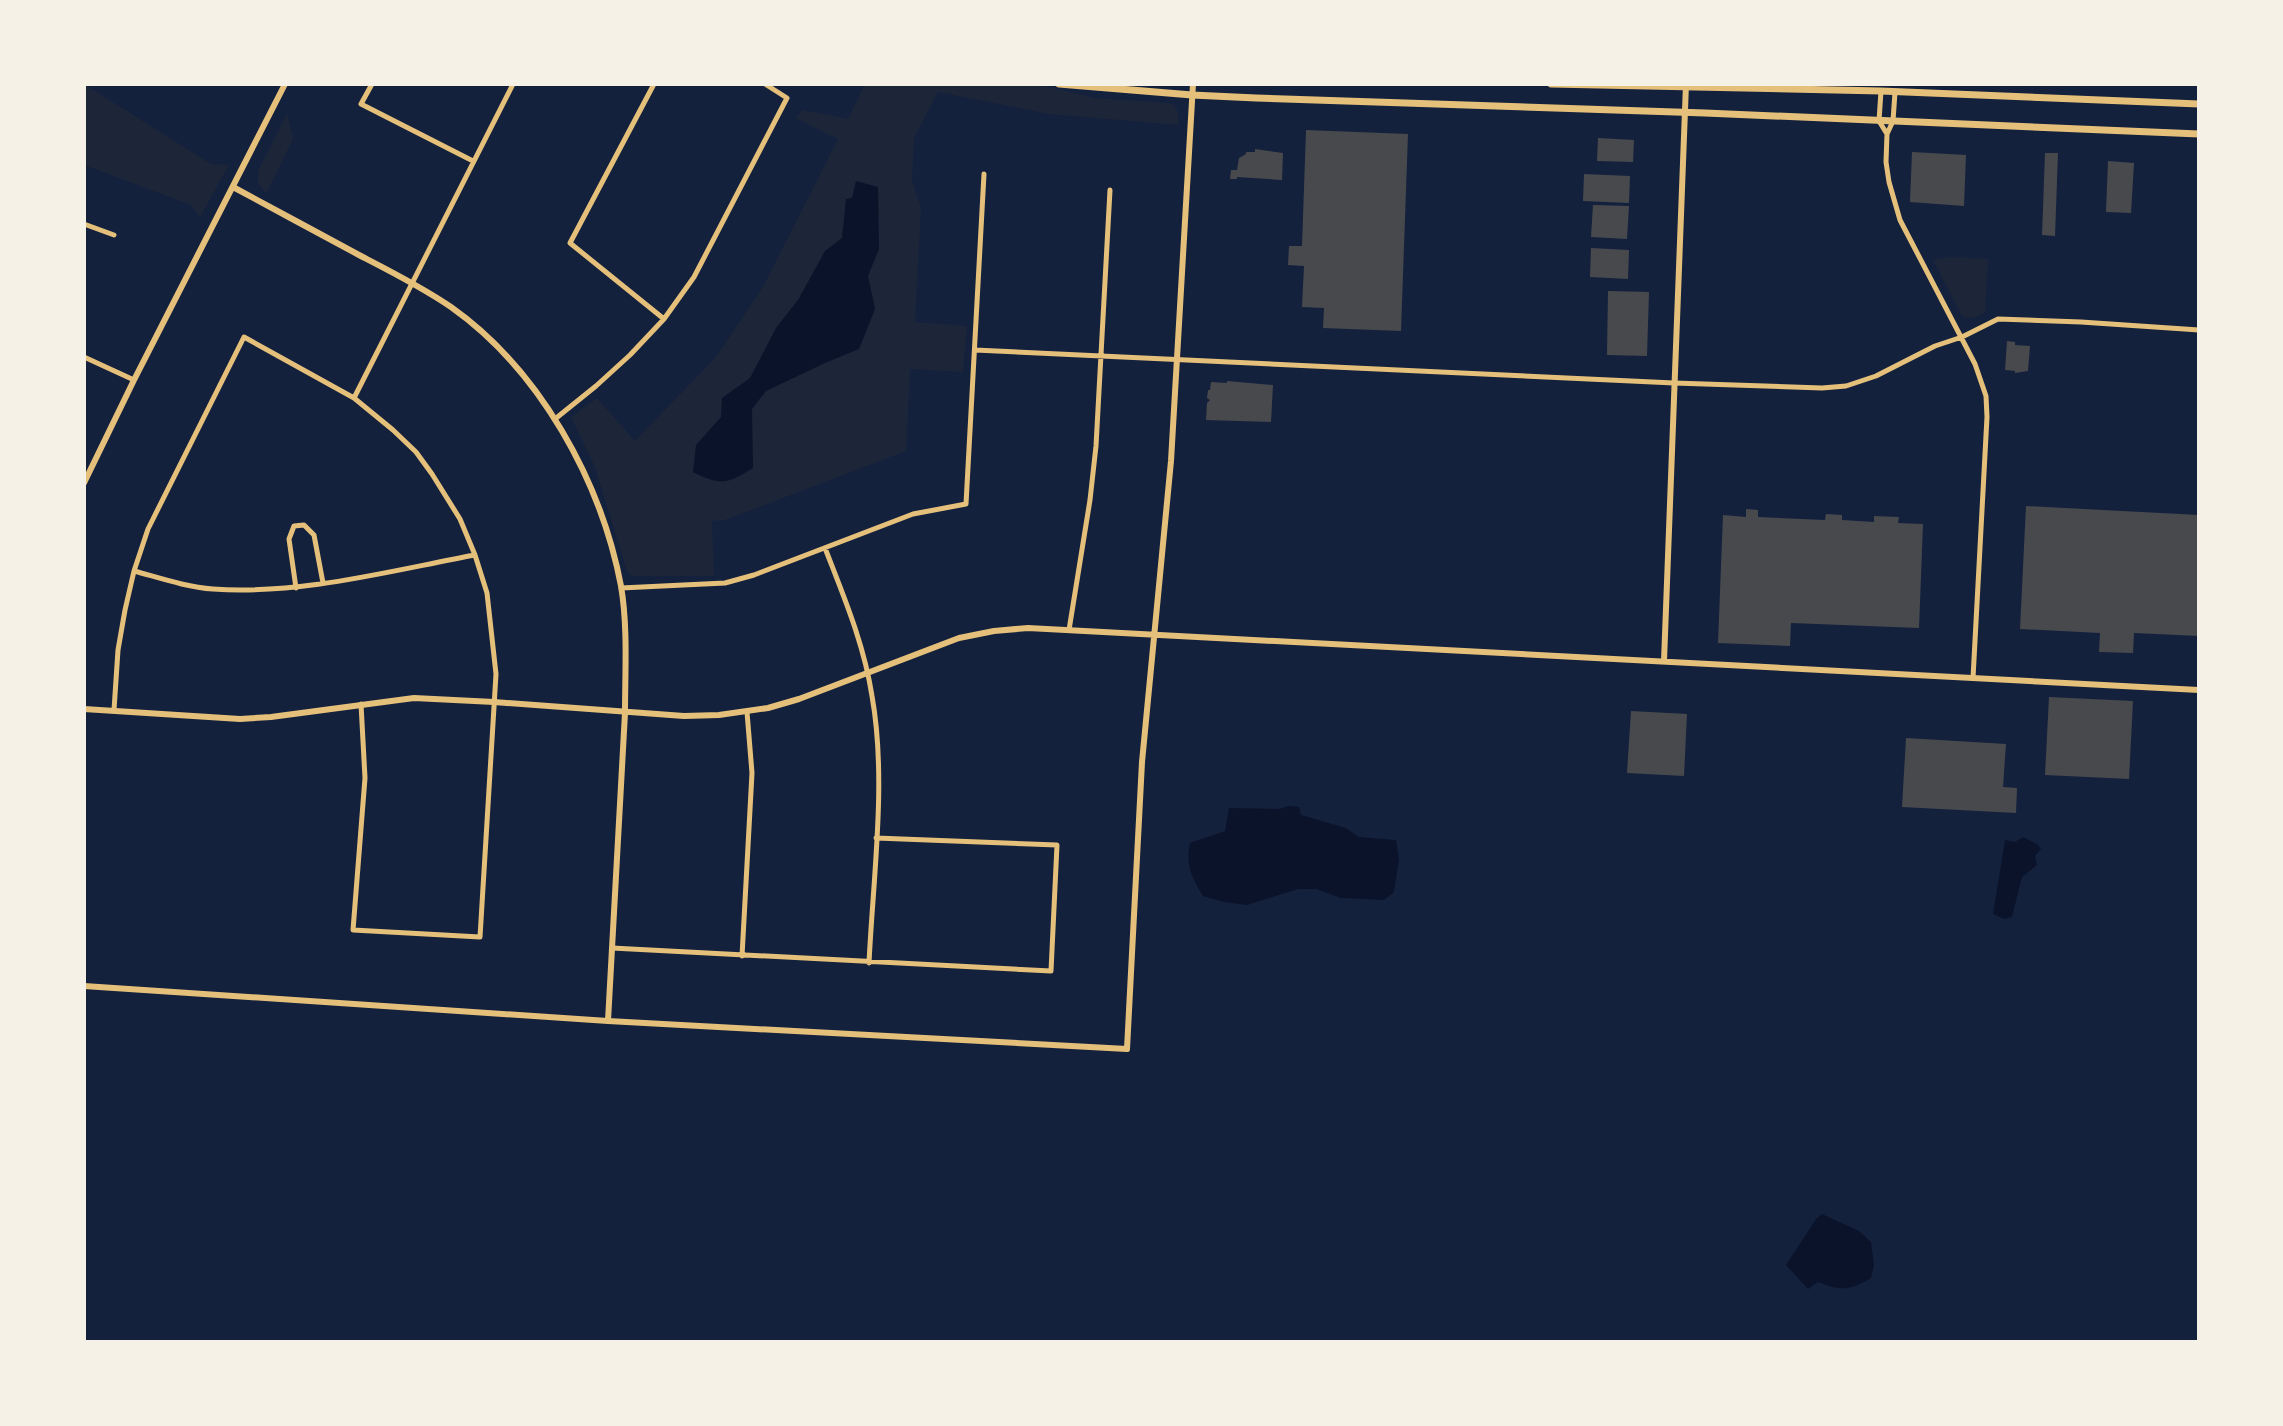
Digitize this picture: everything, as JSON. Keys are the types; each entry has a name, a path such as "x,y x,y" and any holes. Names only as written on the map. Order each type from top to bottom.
{"main road":[{"path":"1059,84 1192,95 2199,134"},
{"path":"1551,84 1881,91 2199,104"}],"street":[{"path":"84,483 285,84"},
{"path":"372,84 361,104 473,161"},
{"path":"354,398 513,84"},
{"path":"654,84 570,243 664,319"},
{"path":"555,419 630,355 664,319 694,277 787,98 765,84"},
{"path":"84,986 608,1021 1127,1049 1142,762 1169,488 1192,84"},
{"path":"1664,661 1686,86"},
{"path":"1881,91 1880,121 1887,134"},
{"path":"1895,92 1893,121 1887,134 1886,162 1900,220 1981,376 1987,406 1973,678"},
{"path":"621,588 725,583 754,575 913,514 966,504 984,174"},
{"path":"233,187 412,283 452,308 480,331 522,375 555,419 596,500 621,588 625,670 608,1021"},
{"path":"1069,630 1096,446 1110,190"},
{"path":"84,224 114,235"},
{"path":"975,350 1822,388 1846,386 1876,376 1935,346 2003,318 2199,330"},
{"path":"114,710 118,650 134,571 148,530 244,337 354,398 393,430 415,452 460,519 475,555 487,593 495,674 480,937 353,930 365,778 361,704"},
{"path":"84,357 134,380"},
{"path":"296,588 289,539 294,526 304,525 314,535 323,583"},
{"path":"825,548 852,617 868,672 878,740 869,963"},
{"path":"134,571 179,584 211,589 259,590 296,588 475,555"},
{"path":"84,709 240,719 414,698 701,716 747,712 799,699 943,642 975,634 1028,628 2199,690"},
{"path":"742,956 752,773 747,712"},
{"path":"612,948 1051,971 1057,845 876,838"}],"shaded area":[{"path":"84,84 211,164 229,165 200,217 191,205 84,165"},
{"path":"865,84 1035,84 1095,98 1169,103 1177,109 1178,125 1049,114 938,92 914,138 912,181 921,208 915,322 967,326 963,372 910,369 906,451 725,520 712,521 714,576 632,576 627,571 595,467 571,417 597,398 635,441 716,357 763,287 838,139 796,118 803,110 848,119"},
{"path":"287,114 293,139 266,194 258,183 258,171"},
{"path":"856,181 878,187 879,249 868,276 875,309 859,349 766,391 752,409 753,468 724,481 710,480 693,472 696,445 721,417 722,398 750,378 776,328 798,300 825,251 842,238 846,199 852,198"},
{"path":"1952,257 1988,259 1985,312 1976,317 1962,316 1933,260"},
{"path":"1299,807 1301,815 1346,828 1359,837 1396,840 1399,859 1394,892 1384,900 1341,898 1316,889 1298,889 1247,905 1203,896 1190,871 1190,843 1225,831 1229,808 1279,809"},
{"path":"2023,837 2041,849 2035,856 2037,865 2022,877 2012,917 2004,919 1993,914 2005,840 2015,842"},
{"path":"1822,1214 1859,1231 1871,1242 1874,1265 1871,1278 1851,1287 1839,1288 1818,1282 1808,1289 1786,1265"}],"building":[{"path":"1306,130 1408,134 1401,331 1323,328 1324,308 1302,307 1304,266 1288,265 1289,246 1302,246"},
{"path":"1598,138 1634,140 1633,162 1597,161"},
{"path":"1255,149 1283,153 1282,180 1237,177 1230,179 1231,170 1237,170 1239,158 1246,152 1255,152"},
{"path":"1912,152 1966,155 1964,206 1910,202"},
{"path":"2045,153 2058,153 2055,236 2042,235"},
{"path":"2108,161 2134,163 2131,213 2106,212"},
{"path":"1584,174 1630,176 1629,203 1583,201"},
{"path":"1593,205 1629,206 1627,239 1591,237"},
{"path":"1591,248 1629,250 1628,279 1590,277"},
{"path":"1608,291 1649,292 1647,356 1607,355"},
{"path":"2007,341 2015,342 2015,345 2030,346 2028,371 2015,373 2005,370"},
{"path":"1211,382 1273,385 1271,422 1206,420"},
{"path":"2026,506 2199,515 2199,636 2134,633 2133,653 2099,652 2100,633 2020,629"},
{"path":"1746,509 1758,510 1758,517 1825,520 1826,514 1842,515 1842,520 1874,522 1874,516 1899,517 1898,523 1923,524 1919,628 1791,623 1790,646 1718,643 1723,515 1746,517"},
{"path":"2049,697 2133,701 2129,779 2045,775"},
{"path":"1631,711 1687,714 1684,776 1627,773"},
{"path":"1906,738 2006,744 2003,787 2017,788 2016,813 1902,807"}]}
